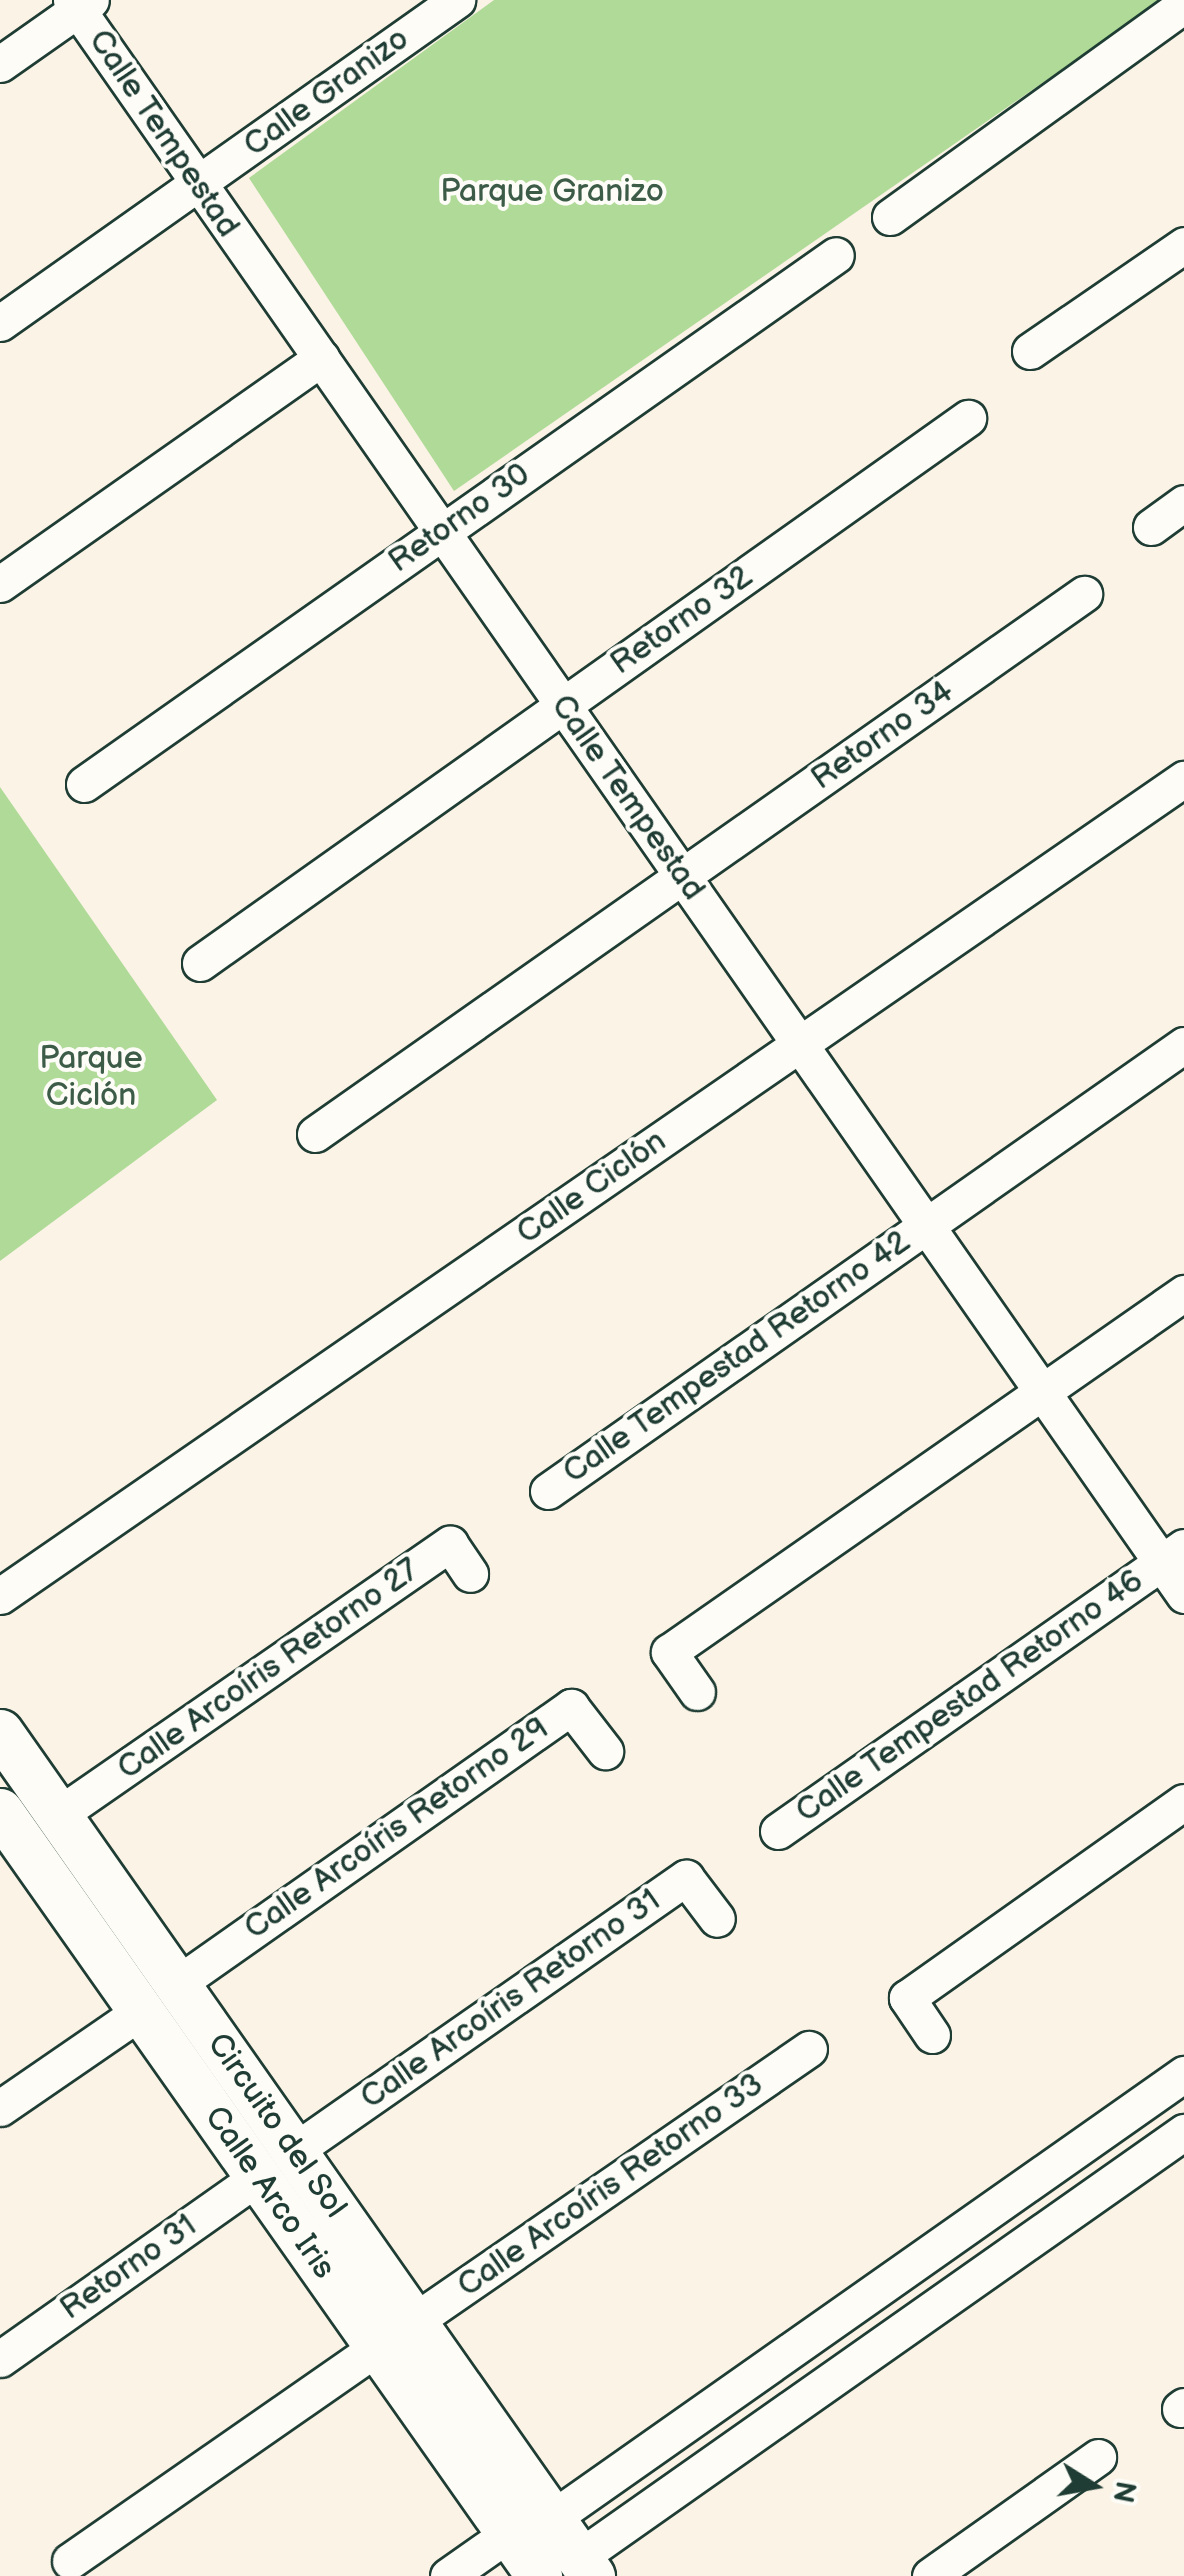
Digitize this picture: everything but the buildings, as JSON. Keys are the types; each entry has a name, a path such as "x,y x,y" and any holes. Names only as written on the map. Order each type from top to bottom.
{"street":[{"name":"Calle Granizo","path":"0,323 457,0"},
{"name":"Calle Tempestad","path":"80,3 196,186 322,358 1042,1393 1173,1555 1184,1595"},
{"path":"0,64 80,3"},
{"path":"890,217 1184,4"},
{"path":"1030,351 1184,245"},
{"name":"Retorno 30","path":"84,784 836,255"},
{"path":"0,584 322,358"},
{"name":"Retorno 32","path":"200,963 968,418"},
{"path":"1152,527 1184,503"},
{"name":"Retorno 34","path":"314,1134 1084,594"},
{"name":"Calle Ciclón","path":"0,1596 1184,779"},
{"name":"Calle Tempestad Retorno 42","path":"548,1490 1184,1045"},
{"path":"696,1692 669,1652 1184,1293"},
{"name":"Calle Arcoíris Retorno 27","path":"58,1815 450,1544 470,1574"},
{"name":"Calle Tempestad Retorno 46","path":"778,1831 1173,1555"},
{"name":"Calle Arcoíris Retorno 29","path":"177,1984 571,1707 605,1751"},
{"name":"Circuito del Sol","path":"0,1732 177,1984 276,2164"},
{"path":"932,2035 907,1998 1184,1802"},
{"name":"Calle Arco Iris","path":"7,1835 142,2011 276,2164 395,2334 508,2534 570,2570"},
{"name":"Calle Arcoíris Retorno 31","path":"276,2164 686,1878 717,1920"},
{"path":"0,2108 142,2011"},
{"name":"Calle Arcoíris Retorno 33","path":"70,2561 809,2050"},
{"path":"551,2519 1184,2074"},
{"path":"395,2334 551,2519 570,2570 1184,2132"},
{"name":"Retorno 31","path":"0,2360 276,2164"},
{"path":"930,2576 1098,2457"},
{"path":"448,2576 508,2534"}],"green space":[{"name":"Parque Granizo","path":"494,0 1162,0 454,491 249,178"},
{"name":"Parque Ciclón","path":"0,787 217,1100 0,1261"}]}
